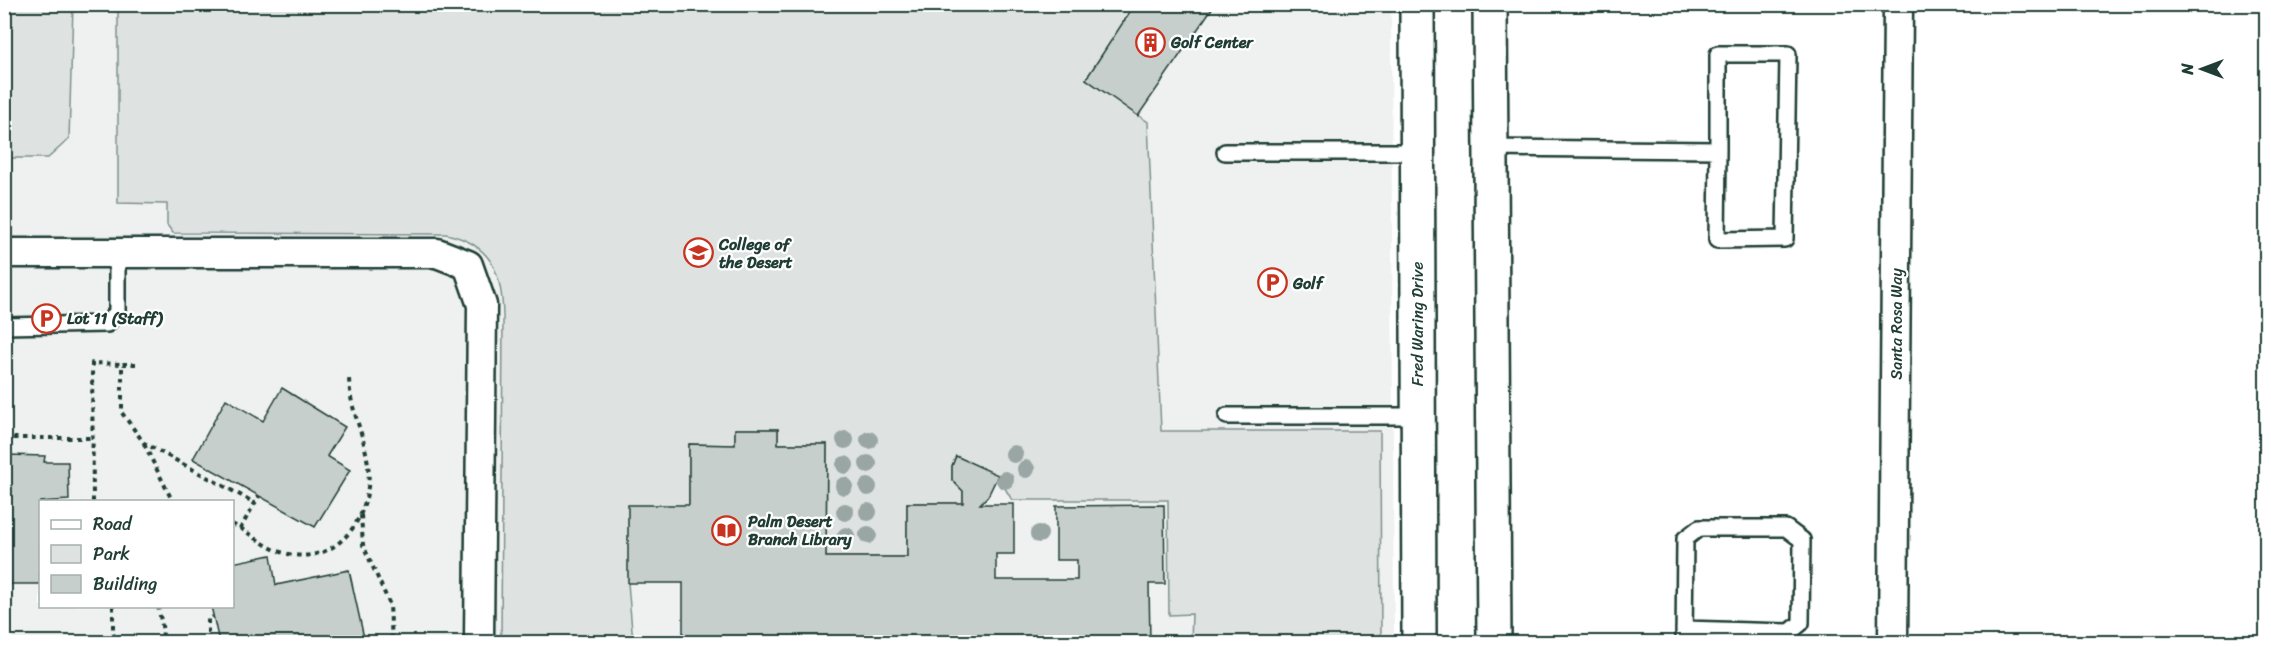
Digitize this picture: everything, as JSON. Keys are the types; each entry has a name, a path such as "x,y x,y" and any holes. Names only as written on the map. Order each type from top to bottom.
{"main road":[{"name":"Fred Waring Drive","path":"1417,4 1419,642"},
{"path":"1490,4 1494,642"}],"street":[{"name":"Santa Rosa Way","path":"1893,642 1898,4"},
{"path":"4,253 437,253 468,265 482,305 479,642"}],"lane":[{"path":"1718,54 1788,54 1785,239 1717,240 1718,150 1718,54"},
{"path":"1490,148 1718,150"},
{"path":"1225,152 1417,152"},
{"path":"4,326 107,324 117,312 117,253"},
{"path":"1227,416 1418,416"},
{"path":"1699,528 1786,528 1802,540 1802,623 1790,632 1684,636 1685,539 1690,533 1699,528"}],"path":[{"path":"93,500 92,363 136,364"},
{"path":"122,364 122,413 144,443 172,500"},
{"path":"349,378 350,403 368,460 368,488 362,511 360,533 363,545 390,604 392,642"},
{"path":"4,438 93,438"},
{"path":"144,443 255,503"},
{"path":"240,529 259,496"},
{"path":"234,525 284,553 304,556 323,553 341,544 362,511"},
{"path":"113,608 113,642"},
{"path":"158,608 163,631 162,642"},
{"path":"208,642 208,619 213,617"}],"shaded area":[{"name":"College of the Desert","path":"4,5 1391,5 1394,642 5,642"}],"green space":[{"path":"5,4 73,5 69,139 48,158 5,158"},
{"path":"118,5 1135,5 1086,79 1148,122 1161,431 1380,431 1381,642 1191,642 1192,614 1169,615 1168,500 1012,500 997,475 956,456 952,466 952,480 963,491 963,503 907,503 907,557 826,557 827,444 778,444 778,429 735,429 735,445 689,444 689,505 628,583 633,642 501,642 503,316 500,286 491,263 474,245 446,234 173,233 167,225 167,204 118,203"}],"building":[{"name":"Golf Center","path":"1135,4 1215,4 1138,116 1086,79"},
{"path":"282,388 345,427 327,456 350,470 315,527 193,459 226,399 263,421"},
{"name":"Palm Desert Branch Library","path":"735,429 778,429 778,444 827,444 826,557 907,557 907,503 963,503 963,491 952,480 952,466 956,456 998,475 988,496 980,504 1014,504 1014,554 996,554 996,580 1077,580 1077,560 1056,560 1056,506 1164,505 1165,584 1149,584 1150,642 683,642 683,583 628,583 628,505 689,505 689,444 735,445"},
{"path":"7,455 45,456 44,462 68,462 69,500 39,500 39,584 9,584 9,570 4,570"},
{"path":"271,555 276,585 349,570 364,638 344,642 219,642 211,608 234,608 234,563"}],"place":[{"name":"Golf Center","path":"1150,42"},
{"name":"College of the Desert","path":"698,253"},
{"name":"Golf","path":"1272,283"},
{"name":"Lot 11 (Staff)","path":"46,318"},
{"name":"Palm Desert Branch Library","path":"727,530"}]}
